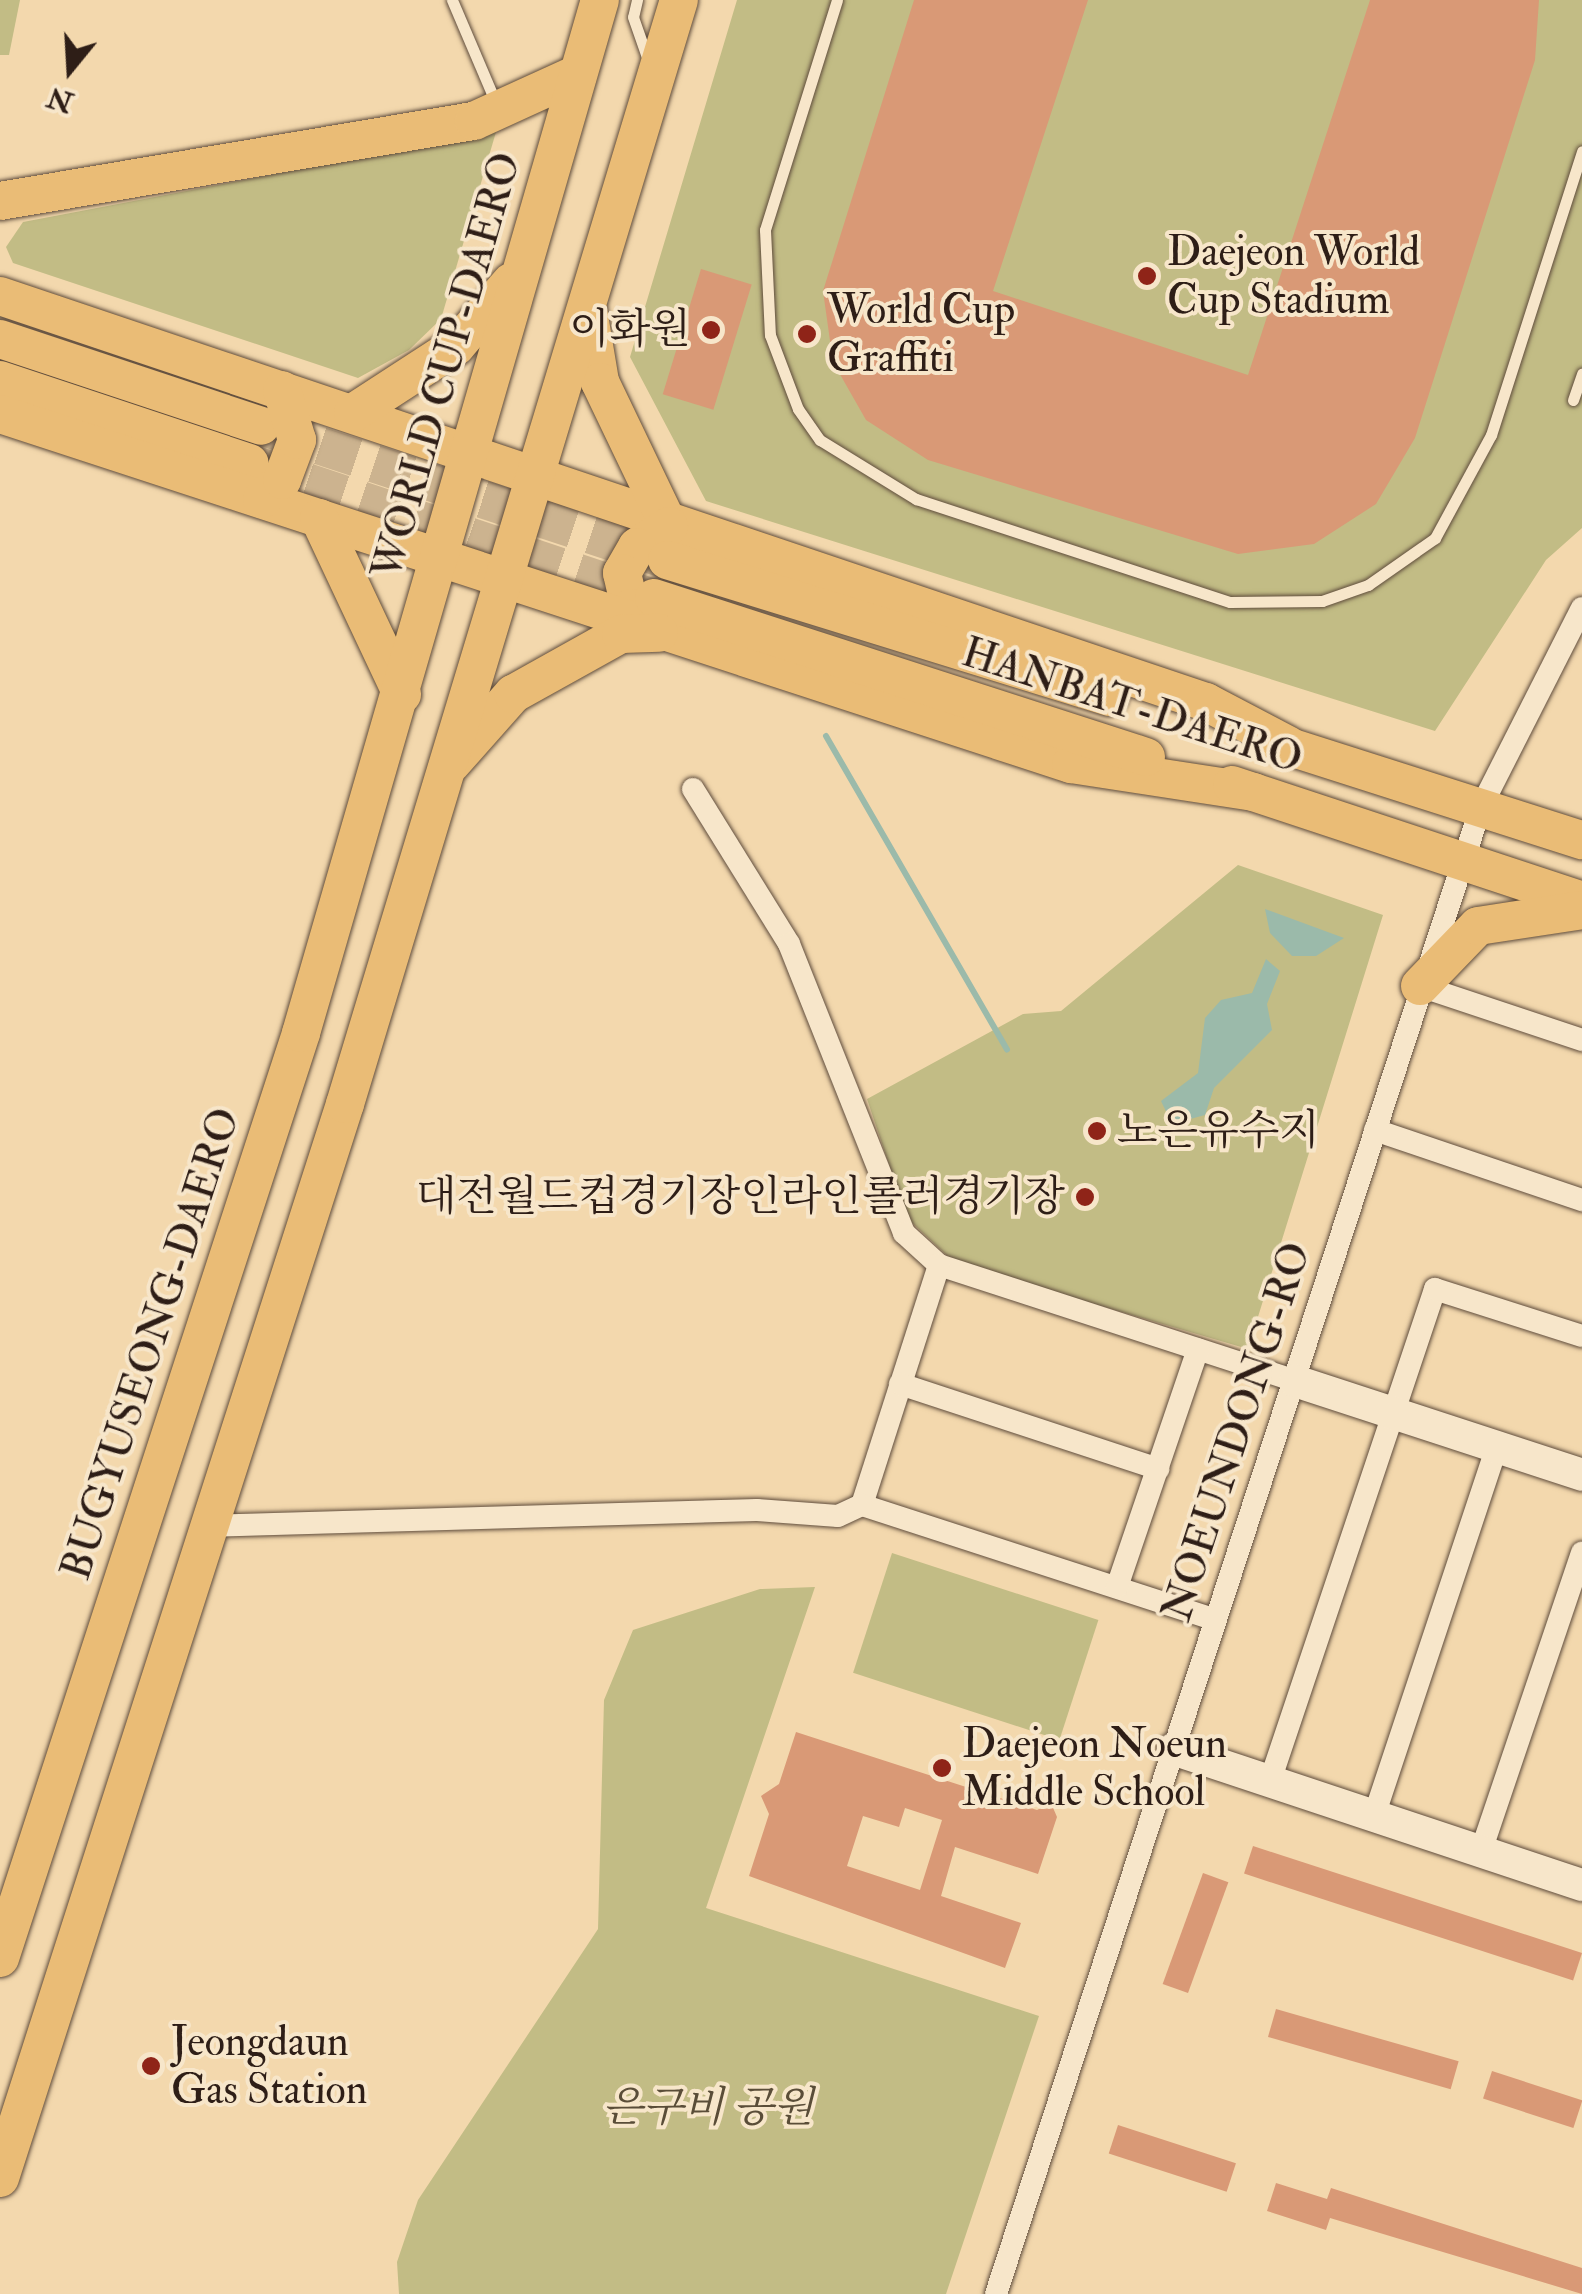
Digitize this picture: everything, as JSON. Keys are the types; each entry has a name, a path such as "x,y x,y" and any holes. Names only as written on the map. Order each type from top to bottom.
{"main road":[{"name":"WORLD CUP-DAERO","path":"382,756 600,0"},
{"path":"0,2178 443,773 499,576 679,0"},
{"path":"0,202 500,112 577,74"},
{"path":"353,413 456,346 519,273"},
{"name":"HANBAT-DAERO","path":"0,296 353,413 529,478 668,543 1582,840"},
{"path":"586,298 600,382 668,543 637,547 622,573 630,608 659,619"},
{"path":"0,339 261,426"},
{"path":"0,380 250,463"},
{"path":"262,499 288,470 297,440 282,390"},
{"name":"HANBAT-DAERO","path":"0,414 499,576 1254,792 1582,901"},
{"path":"319,518 402,694"},
{"path":"443,773 513,694 621,634 659,619"},
{"name":"BUGYUSEONG-DAERO","path":"0,1958 382,756"},
{"path":"1420,986 1478,926 1582,910"}],"street":[{"name":"NOEUNDONG-RO","path":"996,2294 1481,807 1582,608"},
{"path":"693,789 789,944 904,1233 939,1265 1582,1475"},
{"path":"1420,986 1582,1040"},
{"path":"1374,1130 1582,1200"},
{"path":"862,1505 939,1265"},
{"path":"1270,1781 1435,1289 1582,1336"},
{"path":"1116,1587 1198,1349"},
{"path":"900,1384 1158,1469"},
{"path":"1374,1816 1497,1447"},
{"path":"205,1526 757,1510 838,1516 862,1505 1214,1620"},
{"path":"1481,1851 1582,1553"},
{"path":"1172,1749 1582,1885"}],"lane":[{"path":"452,0 500,112"},
{"path":"638,0 633,17 655,81"},
{"path":"837,0 764,230 770,335 798,409 820,440 916,499 1230,602 1322,601 1368,585 1435,538 1491,435 1582,151"},
{"path":"1574,400 1582,374"}],"green space":[{"path":"0,0 20,0 9,55 0,55"},
{"path":"737,0 1582,0 1582,528 1546,560 1435,731 706,501 630,357"},
{"path":"496,132 441,319 409,350 358,378 13,263 6,247 23,222"},
{"name":"노은유수지","path":"1238,865 1383,915 1248,1349 955,1263 907,1218 867,1099 1023,1014 1061,1011"},
{"path":"892,1553 1098,1620 1059,1740 853,1673"},
{"name":"은구비 공원","path":"815,1587 706,1908 1039,2016 946,2294 399,2294 397,2262 418,2200 598,1929 604,1700 633,1630 760,1589"}],"shaded area":[{"path":"1265,909 1344,938 1316,956 1292,956 1270,933"},
{"path":"1266,959 1280,971 1267,1004 1272,1030 1214,1088 1205,1115 1172,1124 1161,1101 1198,1073 1205,1018 1221,1000 1252,993"}],"building":[{"name":"Daejeon World Cup Stadium","path":"914,0 1088,0 993,291 1248,375 1370,0 1539,0 1535,60 1415,438 1376,504 1314,544 1238,554 928,460 866,420 833,362 823,291"},
{"path":"701,269 752,284 713,410 663,394"},
{"path":"796,1732 1037,1810 1051,1803 1057,1817 1038,1874 955,1847 941,1896 1021,1923 1005,1968 749,1876 769,1814 761,1796 779,1784","holes":["905,1808 942,1820 920,1890 847,1866 863,1816 899,1827"]},
{"path":"1253,1846 1582,1953 1573,1981 1244,1874"},
{"path":"1203,1873 1228,1882 1188,1993 1163,1984"},
{"path":"1276,2009 1459,2061 1451,2089 1268,2037"},
{"path":"1492,2071 1582,2100 1573,2128 1483,2099"},
{"path":"1118,2125 1236,2163 1227,2192 1109,2154"},
{"path":"1276,2183 1327,2199 1331,2188 1582,2268 1582,2294 1330,2218 1326,2230 1267,2211"}],"waterway":[{"path":"826,736 1007,1049"}],"tunnel":[{"path":"266,428 664,559"},
{"path":"253,464 651,597"}],"place":[{"name":"Daejeon World Cup Stadium","path":"1147,276"},
{"name":"이화원","path":"711,330"},
{"name":"World Cup Graffiti","path":"807,334"},
{"name":"노은유수지","path":"1097,1131"},
{"name":"대전월드컵경기장인라인롤러경기장","path":"1085,1197"},
{"name":"Daejeon Noeun Middle School","path":"942,1768"},
{"name":"Jeongdaun Gas Station","path":"151,2066"}]}
